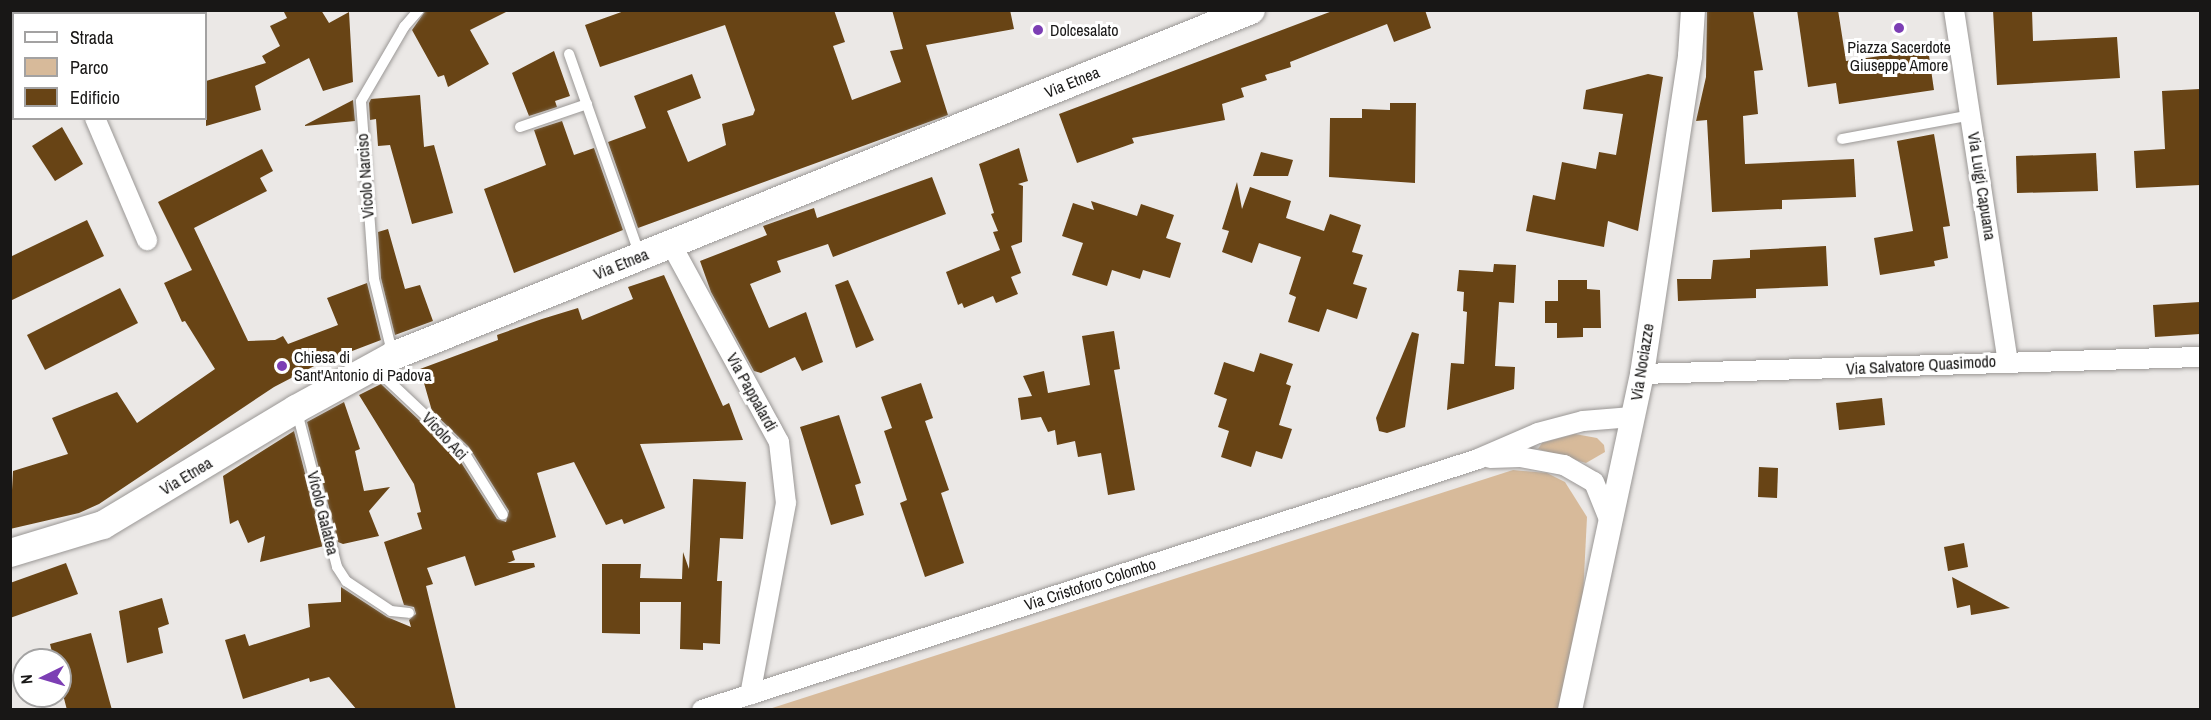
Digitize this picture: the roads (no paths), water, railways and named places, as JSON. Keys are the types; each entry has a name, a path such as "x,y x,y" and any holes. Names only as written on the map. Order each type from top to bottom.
{"main road":[{"name":"Via Etnea","path":"10,553 104,525 296,409 384,362 1251,10"}],"street":[{"name":"Via Nociazze","path":"1570,710 1642,374 1690,56 1692,10"},
{"name":"Via Luigi Capuana","path":"1954,10 2008,361"},
{"path":"96,120 147,240"},
{"name":"Via Pappalardi","path":"671,244 779,442 786,503 750,694"},
{"name":"Via Salvatore Quasimodo","path":"1642,374 2008,361 2200,357"},
{"path":"1478,459 1538,433 1583,421 1632,417"},
{"path":"1478,459 1520,457 1564,465 1594,482 1611,524"},
{"name":"Via Cristoforo Colombo","path":"702,710 1478,459"},
{"path":"1594,482 1622,468"}],"lane":[{"name":"Vicolo Narciso","path":"384,362 374,279 361,101 404,27 419,10"},
{"path":"569,54 640,257"},
{"path":"520,127 586,104"},
{"path":"1842,139 1971,115"},
{"name":"Vicolo Aci","path":"384,362 463,451 502,515"},
{"name":"Vicolo Galatea","path":"296,409 337,567 346,581 391,611 409,613"}],"place":[{"name":"Piazza Sacerdote Giuseppe Amore","path":"1899,28"},
{"name":"Dolcesalato","path":"1038,30"},
{"name":"Chiesa di Sant'Antonio di Padova","path":"282,366"}]}
